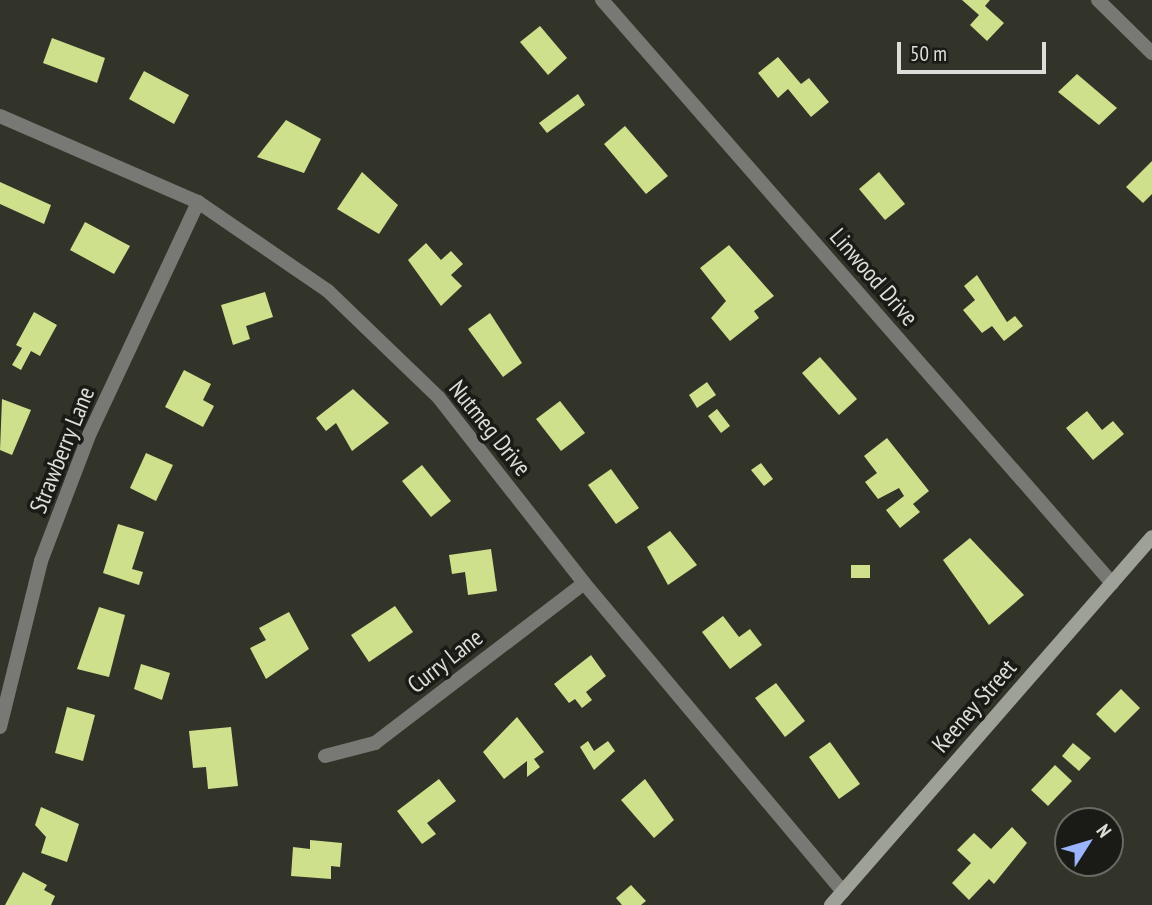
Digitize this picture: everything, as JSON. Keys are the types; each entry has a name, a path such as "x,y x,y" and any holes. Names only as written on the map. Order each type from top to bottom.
{"main road":[{"name":"Keeney Street","path":"831,905 1152,537"}],"street":[{"name":"Linwood Drive","path":"603,0 1112,583"},
{"path":"1098,0 1152,53"},
{"name":"Nutmeg Drive","path":"0,116 198,202 328,291 439,398 584,583 843,892"},
{"name":"Strawberry Lane","path":"0,727 41,561 90,433 198,202"},
{"name":"Curry Lane","path":"325,756 375,743 584,583"}],"building":[{"path":"962,0 990,0 985,6 1004,23 987,41 970,25 979,15"},
{"path":"540,26 567,58 548,75 520,42"},
{"path":"52,38 105,58 97,83 43,63"},
{"path":"778,57 801,84 809,78 829,102 811,117 788,89 778,98 758,73"},
{"path":"144,71 189,95 174,124 129,99"},
{"path":"1077,74 1117,108 1099,125 1058,92"},
{"path":"578,94 585,105 547,133 539,123"},
{"path":"286,120 321,139 304,173 257,157"},
{"path":"625,126 668,176 646,194 604,144"},
{"path":"1152,161 1152,194 1143,203 1126,187"},
{"path":"362,172 398,205 379,234 337,209"},
{"path":"879,172 905,204 885,220 859,189"},
{"path":"0,182 51,205 44,224 0,204"},
{"path":"85,222 130,246 114,274 70,250"},
{"path":"426,243 441,260 451,251 463,264 451,275 462,286 441,306 408,260"},
{"path":"729,245 774,296 754,311 759,318 730,341 711,318 726,301 700,268"},
{"path":"977,275 1007,322 1015,316 1023,326 1004,341 992,326 982,333 963,310 975,300 964,286"},
{"path":"265,292 273,317 246,326 250,339 233,345 221,305"},
{"path":"34,312 57,325 40,356 31,351 21,370 12,365 22,348 16,345"},
{"path":"490,313 522,363 503,377 468,329"},
{"path":"820,357 857,399 839,415 802,373"},
{"path":"184,370 211,384 203,400 214,406 203,427 165,407"},
{"path":"707,382 716,395 697,408 689,395"},
{"path":"353,389 389,423 352,451 336,423 326,431 316,418"},
{"path":"2,399 31,410 12,455 0,450"},
{"path":"560,401 585,433 561,451 536,419"},
{"path":"717,409 730,426 721,433 708,416"},
{"path":"1087,411 1102,430 1113,421 1124,434 1093,460 1066,428"},
{"path":"887,438 929,491 913,504 920,512 900,528 886,510 904,496 899,488 878,499 865,482 877,473 864,456"},
{"path":"146,453 173,465 156,501 130,488"},
{"path":"761,463 773,479 764,486 751,470"},
{"path":"422,465 451,501 431,517 402,481"},
{"path":"611,469 639,508 616,524 588,485"},
{"path":"118,524 144,532 132,569 143,572 139,585 103,573"},
{"path":"670,531 697,565 668,585 647,547"},
{"path":"970,538 1024,595 989,625 943,560"},
{"path":"491,549 497,591 468,595 465,572 452,574 449,555"},
{"path":"851,565 870,565 870,578 851,578"},
{"path":"395,606 413,632 369,662 351,635"},
{"path":"99,607 125,615 109,677 77,669"},
{"path":"289,612 309,649 266,679 250,648 266,640 259,628"},
{"path":"723,616 739,637 750,629 762,645 730,669 702,632"},
{"path":"591,655 606,676 586,692 592,700 582,708 575,699 569,703 554,684"},
{"path":"141,664 170,673 162,700 134,689"},
{"path":"776,683 805,721 785,737 755,698"},
{"path":"1121,689 1140,708 1115,733 1096,714"},
{"path":"67,707 95,715 83,761 55,753"},
{"path":"517,717 544,752 534,759 540,767 527,777 527,761 504,779 483,752"},
{"path":"231,727 238,786 208,789 206,767 193,768 189,731"},
{"path":"588,741 594,751 608,741 615,751 594,770 580,747"},
{"path":"830,742 860,784 839,799 809,757"},
{"path":"1073,743 1091,758 1079,771 1062,756"},
{"path":"1055,765 1072,781 1048,806 1031,790"},
{"path":"439,779 456,801 427,823 436,834 422,844 397,811"},
{"path":"645,779 674,820 654,838 621,800"},
{"path":"41,807 79,824 67,862 41,853 46,837 35,825"},
{"path":"1012,827 1027,843 994,884 989,879 969,900 952,883 971,863 957,850 974,833 991,849"},
{"path":"310,840 342,843 340,867 331,866 331,879 291,876 293,847 310,849"},
{"path":"23,872 47,885 44,890 55,896 51,905 5,905"},
{"path":"631,885 646,901 641,905 622,905 616,898"}]}
